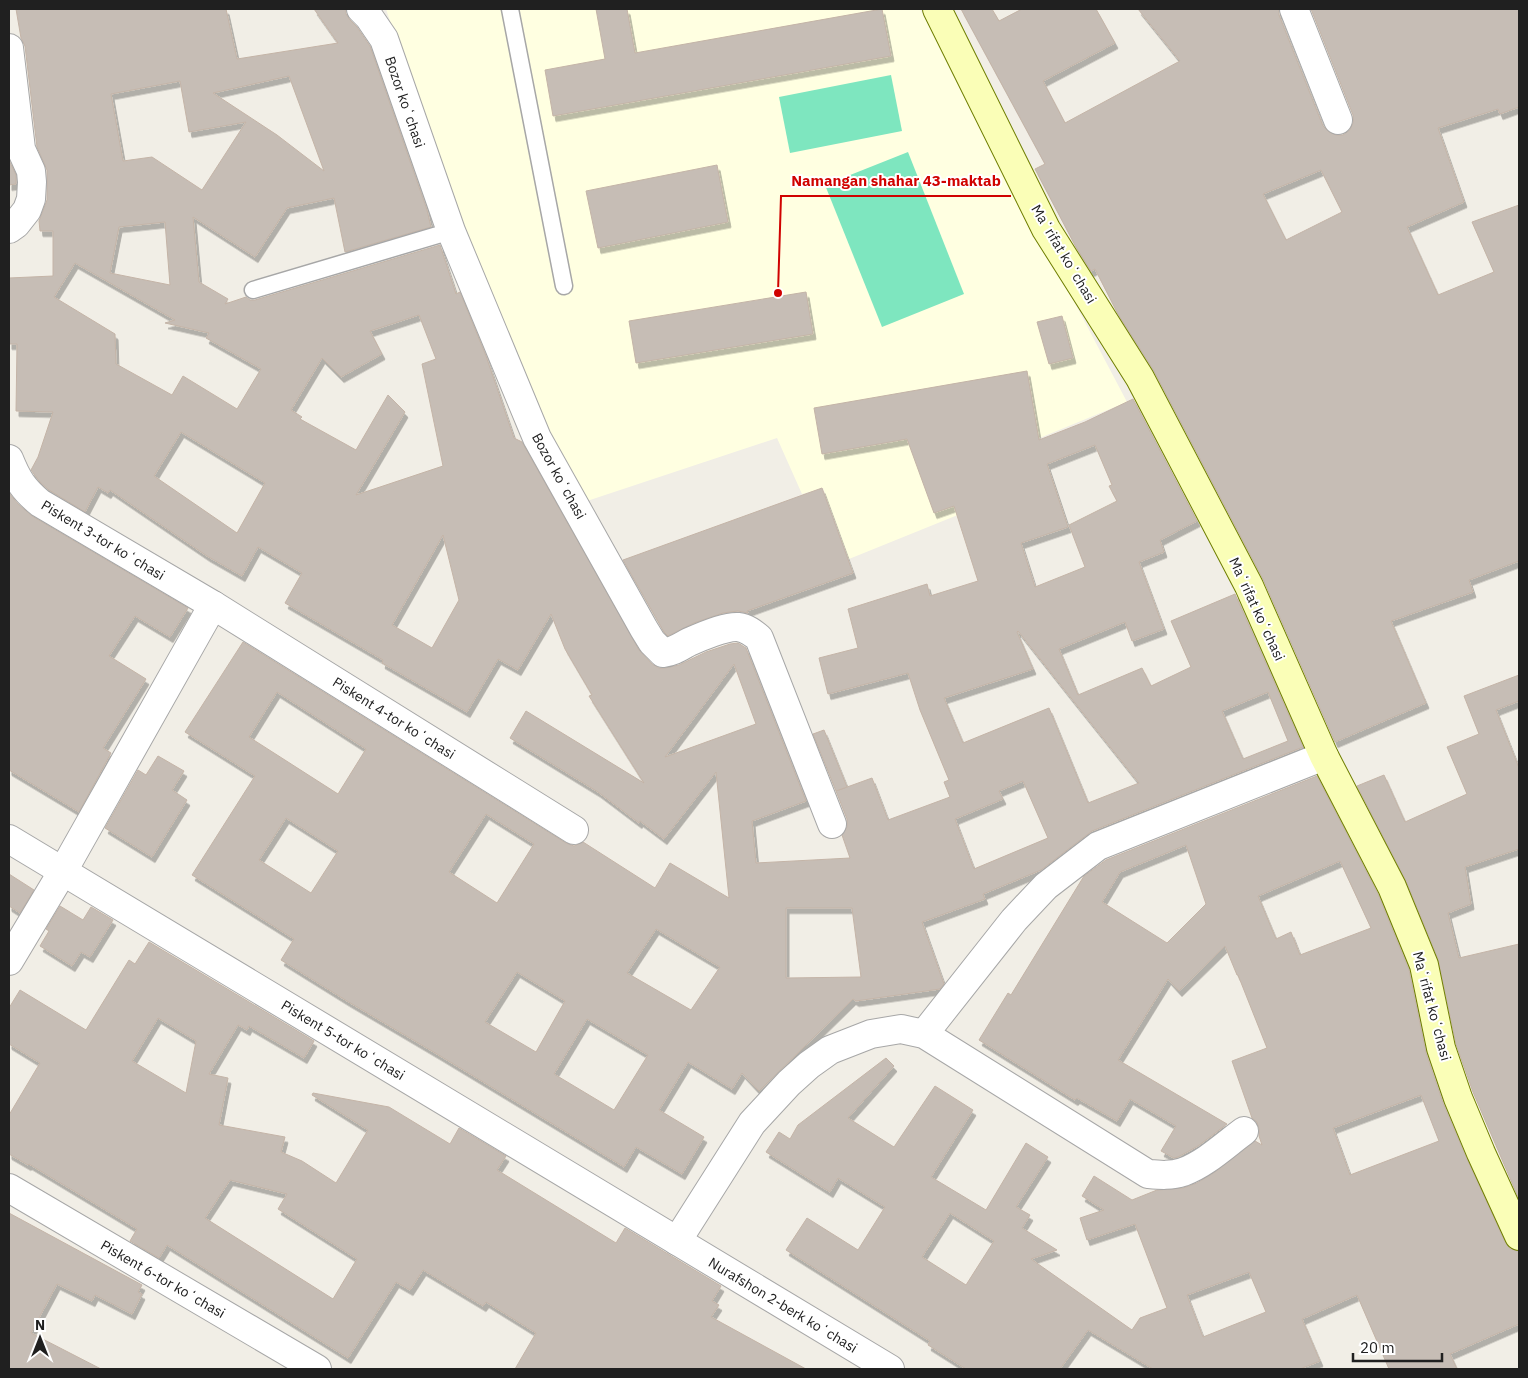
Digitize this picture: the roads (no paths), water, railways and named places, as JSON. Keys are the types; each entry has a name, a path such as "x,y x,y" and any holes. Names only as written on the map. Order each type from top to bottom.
{"street":[{"name":"Bozor koʻchasi","path":"361,9 370,17 384,39 451,231 537,438 644,629 652,642 663,653 676,650 698,638 733,627 742,627 752,631 759,638 832,824"},
{"name":"Maʻrifat koʻchasi","path":"937,9 1046,229 1140,378 1249,586 1324,756 1392,887 1424,965 1442,1048 1458,1098 1519,1236"},
{"path":"1294,9 1338,120"},
{"path":"9,48 21,149 31,171 32,182 31,199 27,210 16,224 9,229"},
{"name":"Piskent 3-tor koʻchasi","path":"9,460 15,475 25,491 40,503 213,605"},
{"path":"9,961 64,871 213,605"},
{"name":"Piskent 4-tor koʻchasi","path":"213,605 574,830"},
{"path":"924,1034 1014,920 1046,886 1098,846 1324,756"},
{"name":"Piskent 5-tor koʻchasi","path":"9,838 677,1241"},
{"path":"677,1241 752,1123 789,1083 830,1050 871,1034 901,1029 924,1034 1148,1174 1165,1175 1182,1172 1197,1165 1244,1131"},
{"name":"Piskent 6-tor koʻchasi","path":"9,1188 317,1369"},
{"name":"Nurafshon 2-berk koʻchasi","path":"677,1241 890,1369"}],"lane":[{"path":"510,9 564,286"},
{"path":"253,290 451,231"}],"place":[{"name":"Namangan shahar 43-maktab","path":"778,293"}]}
